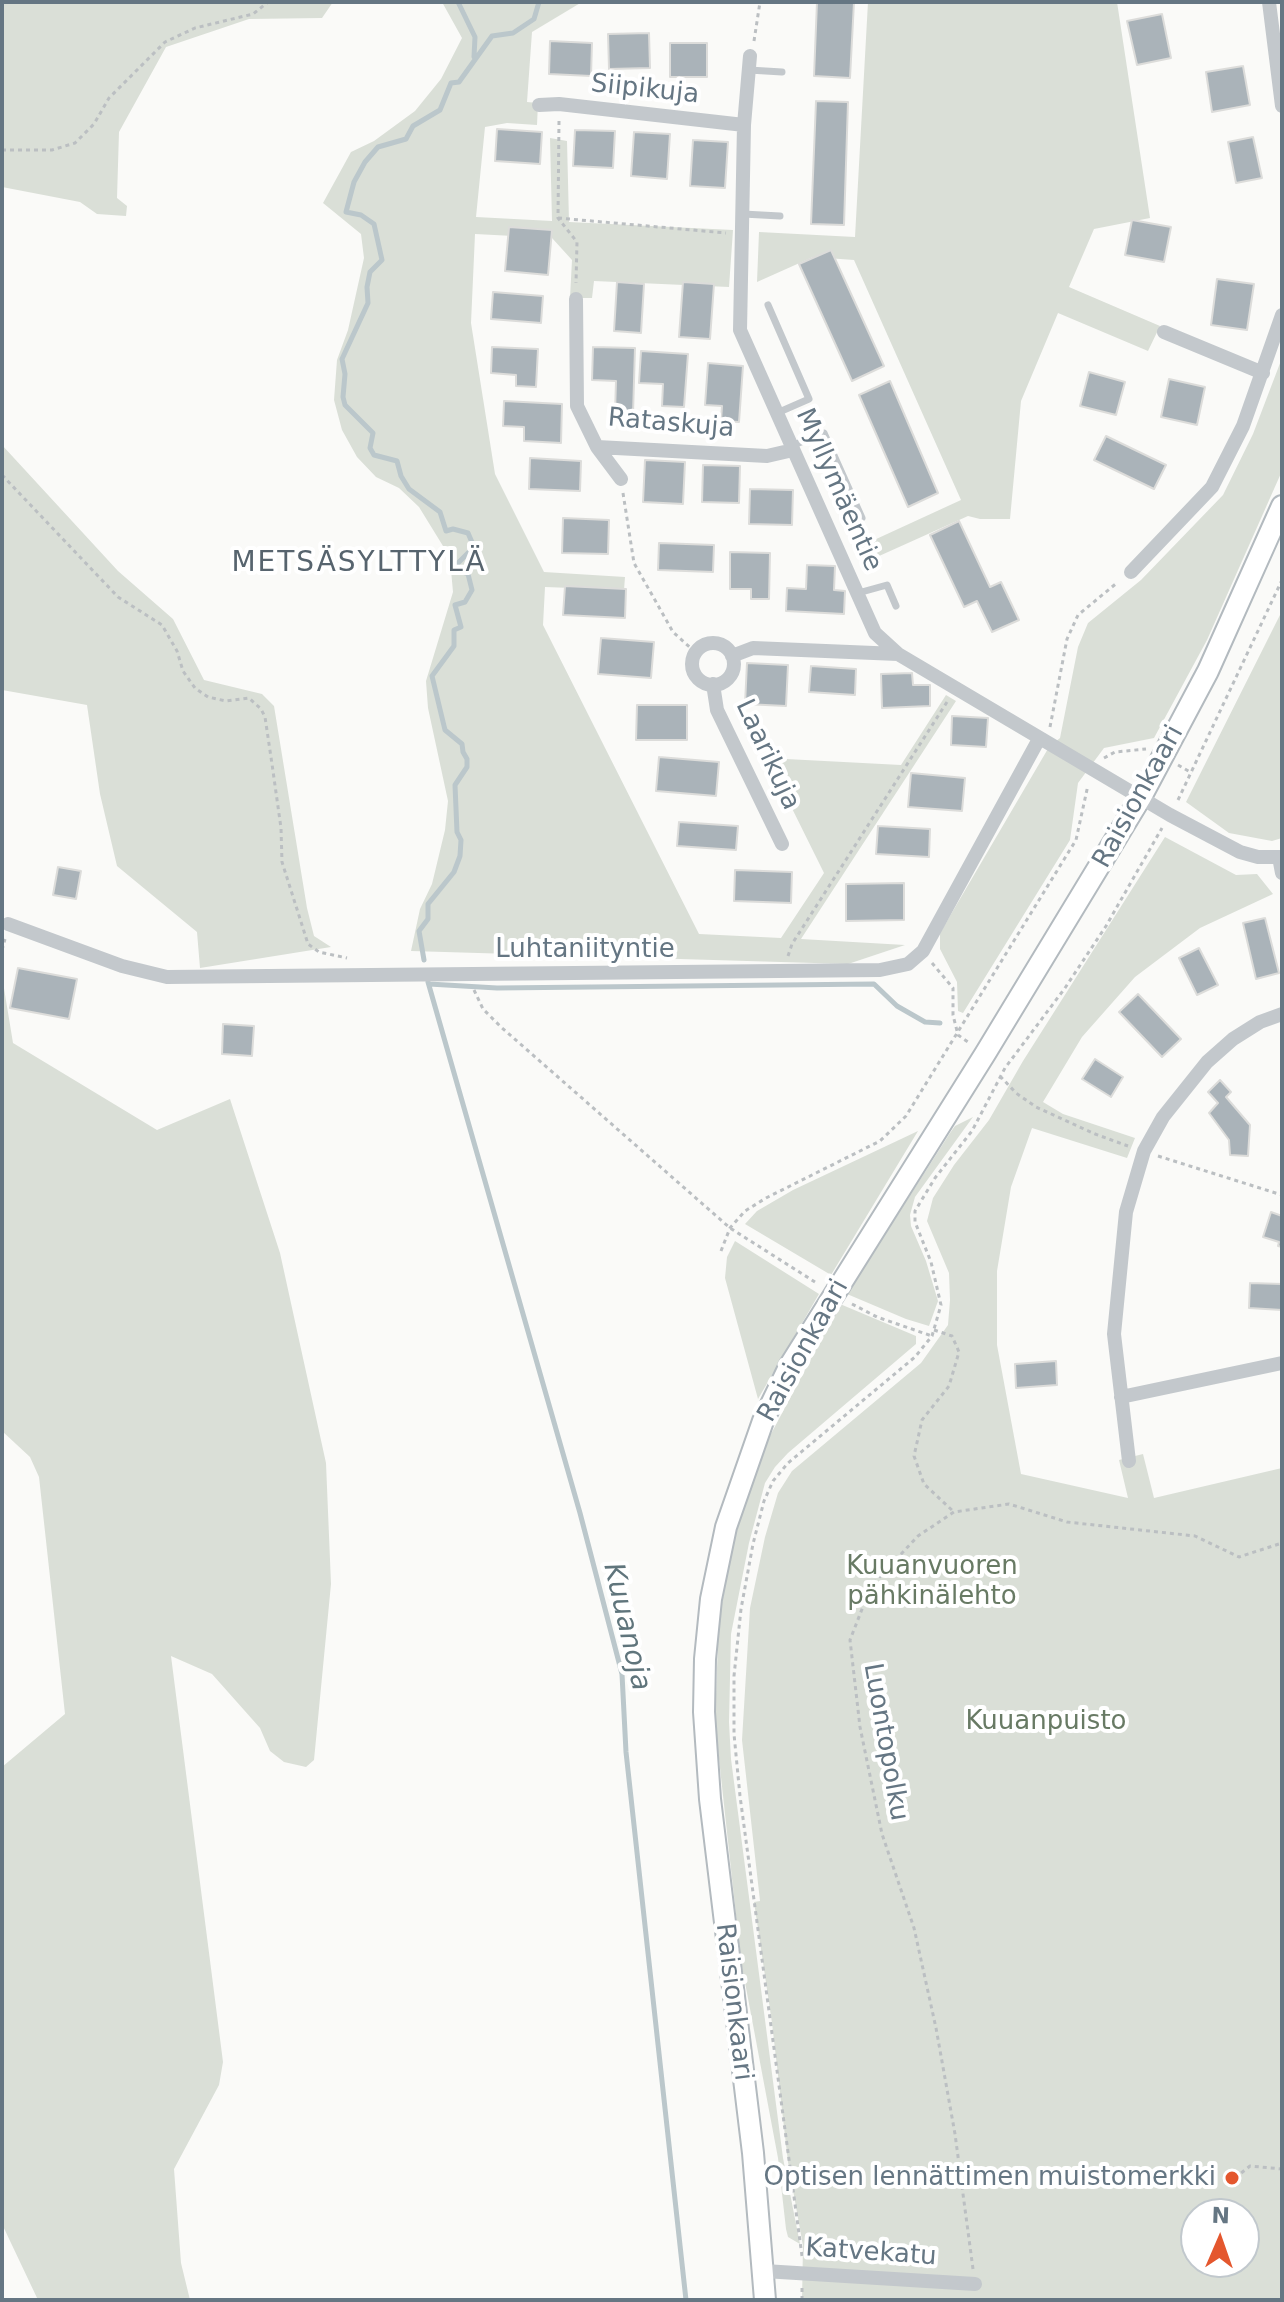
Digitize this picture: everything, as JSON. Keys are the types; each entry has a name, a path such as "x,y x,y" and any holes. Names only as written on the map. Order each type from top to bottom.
{"main road":[{"name":"Raisionkaari","path":"765,2300 753,2153 710,1799 704,1712 711,1599 726,1527 763,1421 790,1365 1141,797 1208,671 1282,506"}],"street":[{"path":"1269,2 1282,106"},
{"name":"Myllymäentie","path":"749,63 744,125 740,330 875,633 898,654 956,689 1044,734 1095,772 1170,815 1240,852 1258,857 1280,857"},
{"name":"Siipikuja","path":"539,105 559,104 744,125"},
{"name":"Rataskuja","path":"576,299 577,406 597,447 767,456 792,448"},
{"path":"1131,572 1212,487 1243,426 1282,315"},
{"path":"1164,332 1263,373"},
{"path":"597,447 621,479"},
{"path":"718,643 732,656 730,675 725,680 713,684 701,681 693,671 695,652 705,644 718,643"},
{"path":"732,656 753,648 898,654"},
{"name":"Laarikuja","path":"713,684 717,710 782,844"},
{"path":"923,951 1044,734"},
{"path":"1280,857 1282,873"},
{"name":"Luhtaniityntie","path":"5,919 122,966 167,977 880,970 908,964 923,951"},
{"path":"1129,1461 1114,1334 1126,1212 1144,1151 1163,1117 1207,1062 1233,1039 1260,1022 1282,1014"},
{"path":"1121,1397 1282,1363"},
{"name":"Katvekatu","path":"764,2271 975,2284"}],"lane":[{"path":"749,63 782,72"},
{"path":"743,214 780,216"},
{"path":"768,305 809,399 777,413"},
{"path":"792,448 824,433 862,518"},
{"path":"858,593 887,585 896,606"}],"path":[{"path":"2,150 52,150 75,143 94,124 109,98 165,42 195,28 253,14 268,2"},
{"path":"749,63 759,23 760,2"},
{"path":"559,104 558,218 577,242 576,299"},
{"path":"558,218 742,234"},
{"path":"2,475 118,597 162,625 177,651 183,671 195,688 208,697 226,701 249,698 261,709 265,717 281,828 282,862 308,944 319,952 356,959"},
{"path":"621,479 634,563 673,632 695,652"},
{"path":"1044,734 1067,639 1078,615 1131,572"},
{"path":"802,2300 803,2246 788,2162 734,1734 734,1676 741,1609 764,1501 773,1481 788,1463 915,1357 932,1336 941,1305 932,1264 915,1222 915,1211 935,1178 972,1131 1005,1068 1065,988 1106,926 1192,773 1282,580"},
{"path":"783,973 792,944 956,689"},
{"path":"721,1251 730,1228 745,1211 880,1141 895,1129 958,1035 1076,840 1085,790 1102,758 1115,752 1144,748 1192,773"},
{"path":"923,951 953,988 953,1015 958,1035 1005,1068"},
{"path":"475,994 483,1009 501,1027 730,1228 815,1282"},
{"path":"852,1304 877,1317 932,1336"},
{"path":"934,1330 952,1336 959,1352 949,1386 922,1420 914,1456 924,1484 954,1512"},
{"name":"Luontopolku","path":"975,2284 955,2134 936,2028 914,1928 882,1834 860,1727 850,1640 871,1586 918,1536 954,1512 1009,1504 1067,1522 1195,1536 1239,1557 1282,1543"},
{"path":"1235,2178 1250,2166 1282,2169"}],"green space":[{"path":"2,2 333,2 322,18 249,19 166,47 119,132 117,198 127,206 126,216 97,214 80,202 2,187"},
{"path":"442,2 582,2 532,32 527,102 538,103 537,125 507,123 485,127 476,217 552,221 550,138 567,141 569,222 733,230 729,287 594,281 592,298 570,298 572,260 552,238 475,234 471,323 495,474 544,572 625,577 624,590 545,587 543,625 699,934 781,938 824,873 767,758 901,765 946,695 956,701 801,939 905,945 848,964 411,951 420,909 432,884 445,830 448,801 428,708 426,681 453,592 451,570 443,546 419,507 399,488 376,477 357,457 342,430 334,400 337,360 348,330 364,258 361,234 323,203 351,152 374,141 415,111 441,79 462,38"},
{"path":"868,2 1117,2 1150,218 1094,229 1069,287 1160,326 1148,351 1058,313 1021,401 1010,519 968,516 868,561 861,546 961,500 854,260 813,257 757,282 759,232 855,237"},
{"path":"1282,358 1282,471 1207,640 1154,738 1104,748 1078,783 1070,840 963,1013 958,1011 957,982 940,949 940,933 1049,747 1060,738 1078,647 1088,623 1141,580 1223,495 1253,434"},
{"path":"2,445 118,571 173,619 204,680 262,694 274,706 307,908 314,936 331,947 200,968 197,932 117,866 100,794 87,705 2,690"},
{"path":"1282,611 1282,838 1272,841 1229,833 1186,802"},
{"name":"Kuuanpuisto","path":"1165,837 1236,875 1257,874 1273,894 1200,928 1135,977 1082,1037 1043,1102 1063,1114 1135,1138 1127,1158 1032,1128 1011,1187 997,1271 997,1345 1021,1474 1128,1498 1119,1460 1143,1454 1154,1498 1282,1468 1282,2300 802,2300 803,2246 788,2162 754,1902 760,1901 742,1740 750,1608 778,1493 792,1471 921,1363 948,1325 949,1273 927,1221 933,1198 989,1120"},
{"path":"2,976 13,1043 157,1130 230,1099 280,1253 326,1463 331,1584 314,1760 306,1767 284,1762 270,1751 260,1728 212,1674 171,1656 223,2062 219,2085 174,2169 181,2263 190,2300 38,2300 2,2224 2,1767 65,1714 39,1477 30,1457 2,1431"},
{"path":"973,1117 915,1197 910,1215 911,1226 938,1301 929,1326 847,1294 950,1133 955,1126"},
{"path":"918,1131 831,1275 745,1224 757,1211 793,1190"},
{"path":"735,1241 819,1294 758,1399 725,1278 727,1257"},
{"path":"840,1304 916,1336 916,1344 775,1467 765,1483 749,1543 731,1634 731,1759 783,2158 800,2244 788,2237 786,2229 778,2158 741,1961 715,1722 718,1641 734,1540 763,1449"}],"building":[{"path":"817,2 854,2 850,78 814,76"},
{"path":"1162,14 1171,58 1137,65 1127,21"},
{"path":"649,33 650,68 609,69 608,34"},
{"path":"550,41 592,43 591,76 549,74"},
{"path":"670,43 707,43 707,77 670,77"},
{"path":"1243,66 1250,105 1212,112 1206,72"},
{"path":"816,101 848,102 844,225 811,224"},
{"path":"497,129 542,132 540,164 495,161"},
{"path":"575,130 615,131 613,168 573,166"},
{"path":"634,132 670,134 667,179 631,176"},
{"path":"1253,137 1262,178 1236,183 1228,142"},
{"path":"693,140 728,142 725,188 690,186"},
{"path":"1132,220 1171,227 1164,262 1125,255"},
{"path":"509,227 552,230 548,275 505,271"},
{"path":"831,250 884,366 852,381 799,264"},
{"path":"1217,279 1254,284 1247,330 1211,325"},
{"path":"617,282 644,284 641,333 614,331"},
{"path":"683,282 714,284 710,339 679,337"},
{"path":"493,292 543,296 541,323 491,319"},
{"path":"492,347 538,349 536,387 516,386 516,375 491,373"},
{"path":"593,347 635,348 633,414 615,413 616,381 592,380"},
{"path":"641,351 688,354 684,407 662,406 663,384 639,383"},
{"path":"708,363 743,366 739,422 721,421 722,406 705,405"},
{"path":"1089,372 1125,382 1116,415 1080,406"},
{"path":"1169,379 1205,387 1197,425 1161,417"},
{"path":"890,381 938,493 908,507 859,395"},
{"path":"504,401 562,404 561,443 524,441 524,427 503,426"},
{"path":"1106,436 1166,465 1154,489 1094,460"},
{"path":"530,458 581,461 580,491 529,489"},
{"path":"645,460 685,462 683,504 643,502"},
{"path":"703,465 740,466 739,503 702,502"},
{"path":"750,489 793,490 792,525 749,524"},
{"path":"563,518 609,520 608,554 562,553"},
{"path":"959,521 990,587 1001,582 1019,620 992,632 977,601 964,607 930,535"},
{"path":"659,543 714,545 713,572 658,570"},
{"path":"730,552 770,553 769,599 751,599 751,589 730,589"},
{"path":"807,565 835,566 834,590 845,591 844,614 786,611 787,588 806,589"},
{"path":"565,586 626,589 625,618 563,615"},
{"path":"601,638 654,642 651,678 598,674"},
{"path":"747,663 788,665 786,706 745,704"},
{"path":"811,666 856,669 855,695 809,692"},
{"path":"912,673 913,685 930,685 930,706 882,708 881,674"},
{"path":"637,705 687,705 687,740 636,740"},
{"path":"952,716 988,718 986,747 951,745"},
{"path":"659,757 719,762 716,796 656,791"},
{"path":"911,773 965,778 962,811 908,807"},
{"path":"679,822 738,826 736,850 677,846"},
{"path":"878,826 930,829 929,857 876,854"},
{"path":"58,867 81,871 76,899 53,895"},
{"path":"735,870 792,872 791,903 734,901"},
{"path":"904,883 904,920 846,921 846,884"},
{"path":"1265,918 1279,973 1256,979 1243,923"},
{"path":"1199,948 1218,985 1197,995 1179,958"},
{"path":"18,968 77,979 69,1019 10,1008"},
{"path":"1138,994 1181,1039 1162,1057 1119,1012"},
{"path":"223,1024 254,1026 252,1056 222,1054"},
{"path":"1095,1059 1123,1077 1111,1097 1082,1079"},
{"path":"1220,1080 1231,1092 1226,1097 1250,1125 1248,1156 1230,1155 1229,1140 1209,1113 1218,1103 1208,1092"},
{"path":"1271,1212 1282,1216 1282,1247 1278,1246 1279,1242 1263,1237"},
{"path":"1250,1283 1282,1284 1282,1310 1249,1308"},
{"path":"1056,1361 1057,1385 1016,1388 1015,1364"}],"waterway":[{"path":"458,2 475,37 474,57"},
{"name":"Kuuanoja","path":"424,960 419,931 428,919 428,904 454,872 460,856 455,785 467,767 462,744 445,730 432,676 454,646 454,630 461,627 455,605 465,602 472,590 468,574 460,571 457,564 474,547 468,533 453,529 446,531 440,512 409,489 397,461 374,455 370,448 373,433 345,405 342,359 368,303 370,272 382,260 374,224 361,215 346,212 354,182 378,147 406,139 413,126 440,110 451,83 459,82 492,36 513,33 534,19 539,2"},
{"name":"Kuuanoja","path":"428,982 580,1513 622,1674 626,1752 686,2300"},
{"path":"429,984 497,988 874,984 897,1006 925,1022 940,1023"}],"place":[{"name":"Optisen lennättimen muistomerkki","path":"1232,2178"}],"district":[{"name":"METSÄSYLTTYLÄ","path":"359,564"}],"park label":[{"name":"Kuuanvuoren pähkinälehto","path":"932,1582"}]}
